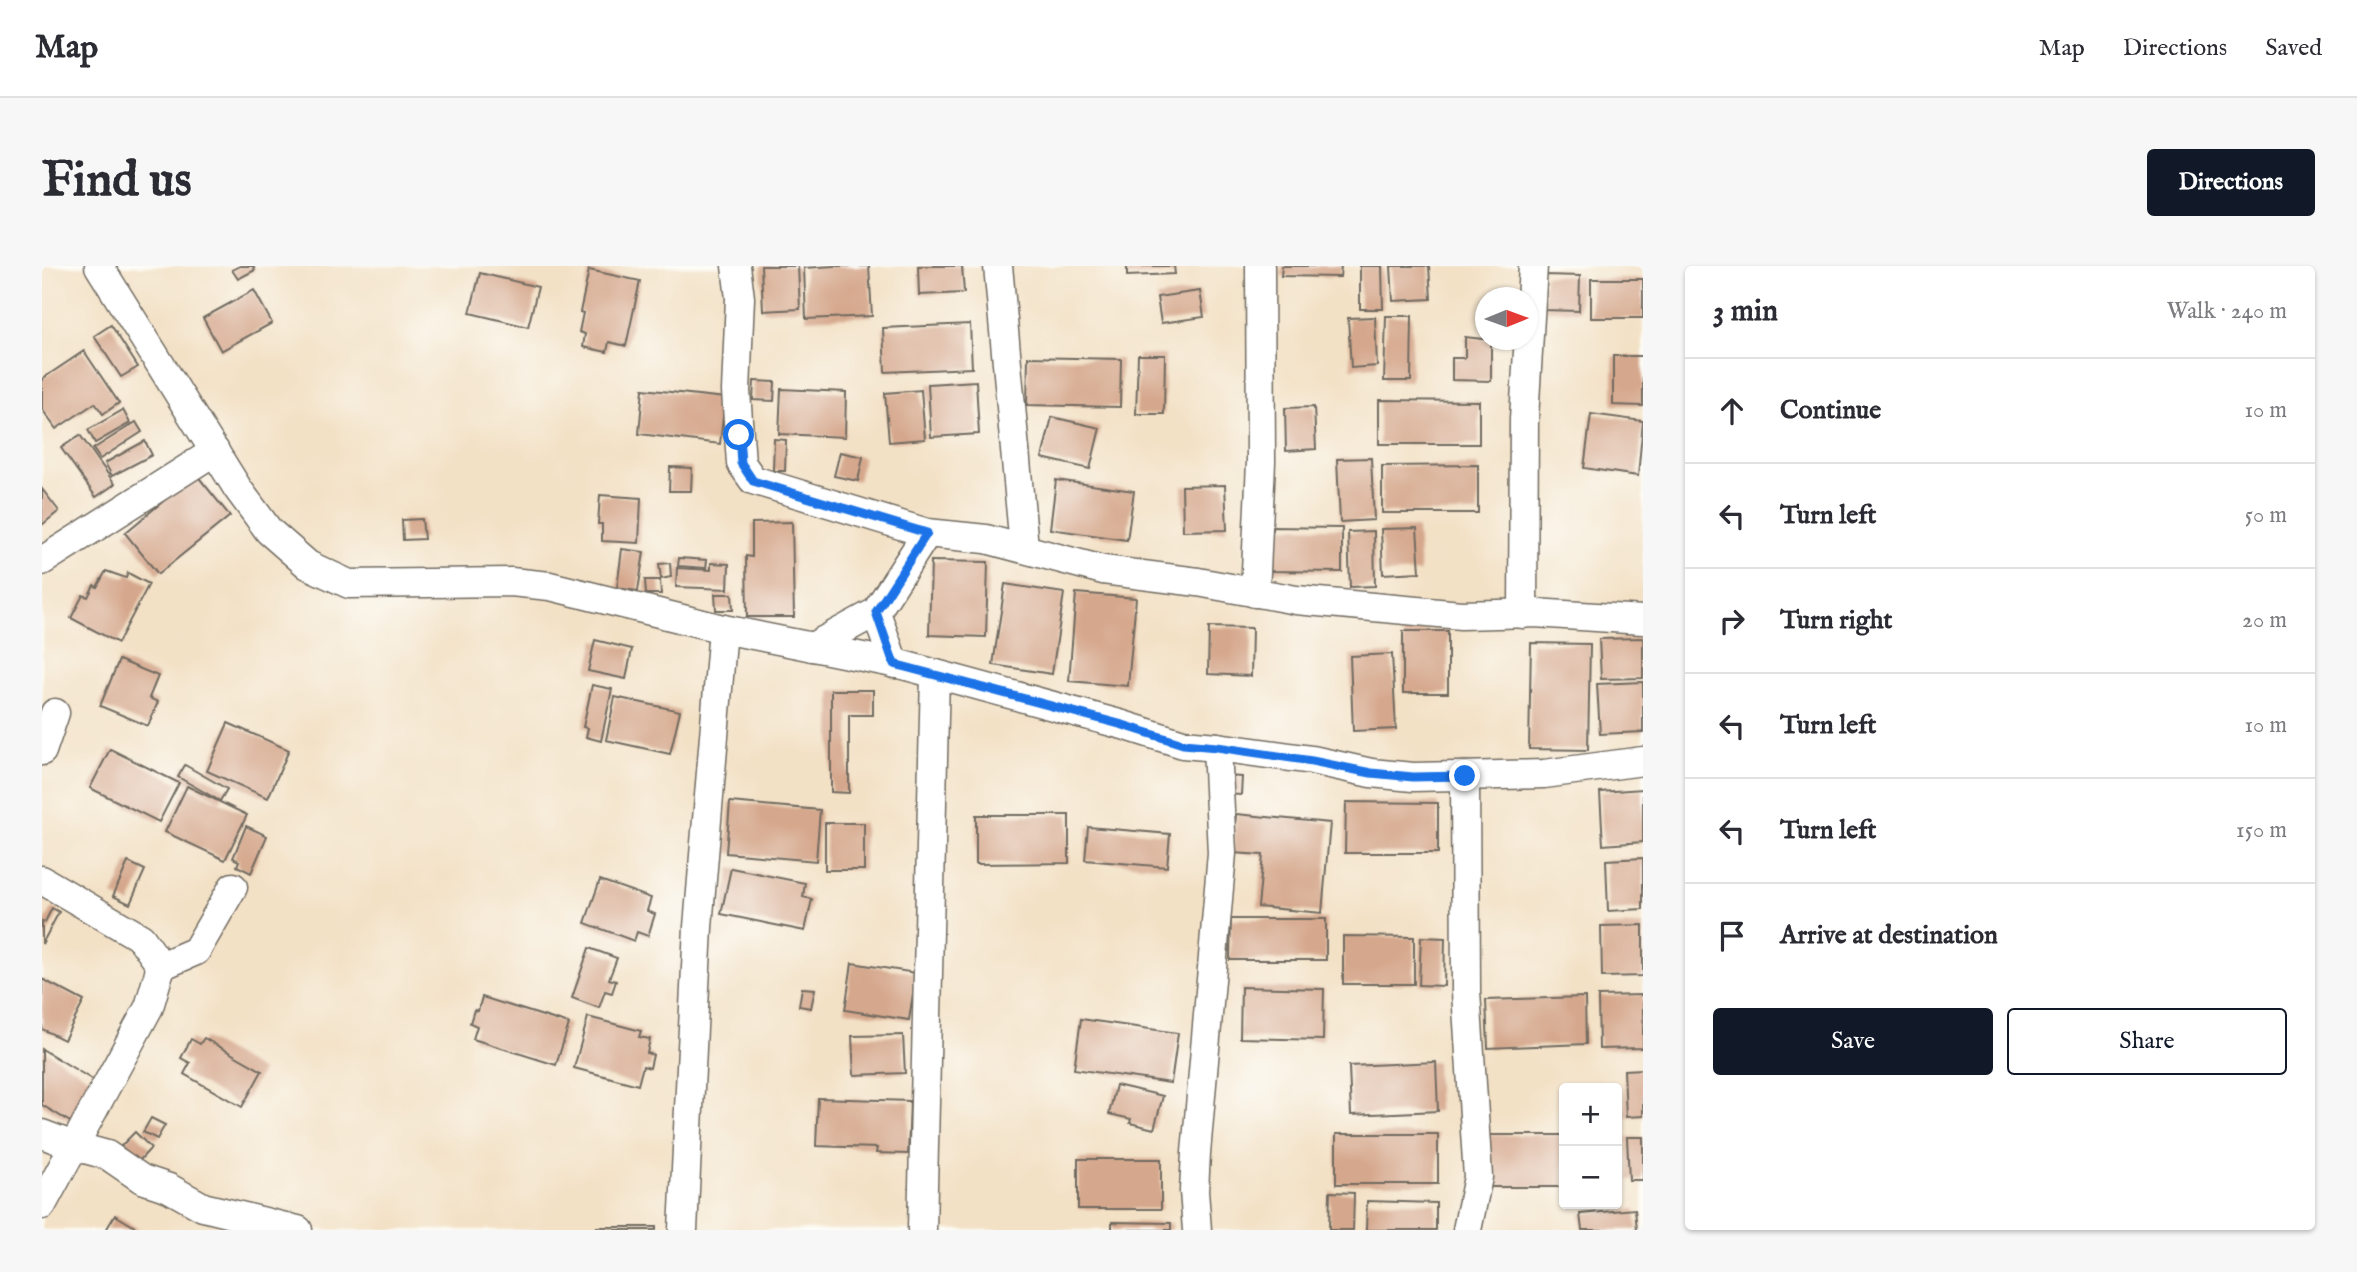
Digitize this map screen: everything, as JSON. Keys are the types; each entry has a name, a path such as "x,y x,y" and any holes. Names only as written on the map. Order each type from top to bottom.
{"street":[{"path":"99,266 215,451 269,531 308,565 349,584 511,582 550,586 723,629 935,674 1183,744 1312,761 1371,773 1413,777 1544,774 1643,761"},
{"path":"736,266 740,298 736,391 741,463 753,481 927,533 986,539 1103,570 1198,582 1296,600 1461,615 1523,614 1643,620"},
{"path":"998,266 1024,547"},
{"path":"1255,593 1261,462 1260,266"},
{"path":"1523,614 1524,419 1533,266"},
{"path":"42,561 215,451"},
{"path":"811,648 876,612 927,533"},
{"path":"876,612 894,664"},
{"path":"683,1230 698,927 723,629"},
{"path":"922,1230 935,674"},
{"path":"42,751 55,712"},
{"path":"1197,1230 1194,1191 1196,1153 1222,853 1217,747"},
{"path":"1465,776 1466,992 1478,1177 1467,1230"},
{"path":"42,880 141,938 161,966"},
{"path":"161,966 196,951 233,887"},
{"path":"42,1205 149,1007 161,966"},
{"path":"42,1134 107,1155 142,1178 169,1188 203,1207 298,1230"}],"building":[{"path":"240,266 253,266 255,270 238,279 232,270"},
{"path":"761,266 798,266 800,309 763,311"},
{"path":"869,266 872,316 806,319 804,268"},
{"path":"918,266 962,266 964,293 919,295"},
{"path":"1127,266 1174,266 1175,274 1127,276"},
{"path":"1282,266 1341,266 1340,277 1281,276"},
{"path":"1360,266 1382,266 1383,309 1360,309"},
{"path":"1391,266 1429,266 1431,299 1393,301"},
{"path":"589,270 640,281 626,346 609,342 607,352 583,347 585,334 579,332 583,313 580,312"},
{"path":"480,273 538,287 528,327 470,313"},
{"path":"1545,275 1580,276 1579,311 1543,310"},
{"path":"1591,279 1643,279 1643,318 1591,318"},
{"path":"254,290 272,323 221,351 203,318"},
{"path":"1200,291 1204,317 1161,323 1157,297"},
{"path":"1386,316 1412,316 1411,381 1384,381"},
{"path":"1375,317 1377,366 1351,368 1348,318"},
{"path":"970,324 972,368 885,372 883,328"},
{"path":"111,325 138,367 121,377 94,336"},
{"path":"1465,337 1475,338 1475,350 1491,350 1491,381 1452,380 1452,358 1465,358"},
{"path":"84,351 119,403 103,414 95,403 56,429 42,409 42,379"},
{"path":"1138,355 1165,355 1164,414 1136,414"},
{"path":"1613,356 1643,356 1643,406 1613,405"},
{"path":"1028,357 1121,359 1120,407 1027,405"},
{"path":"754,381 775,382 774,401 753,400"},
{"path":"976,381 979,434 931,437 928,384"},
{"path":"643,389 725,398 720,444 639,434"},
{"path":"781,389 846,392 845,437 779,434"},
{"path":"921,390 925,439 889,442 885,393"},
{"path":"1379,400 1479,401 1479,444 1379,444"},
{"path":"1314,407 1316,449 1286,451 1285,408"},
{"path":"123,410 130,423 95,443 88,430"},
{"path":"1591,414 1643,421 1638,476 1584,468"},
{"path":"1052,417 1100,428 1090,469 1042,458"},
{"path":"136,422 142,432 100,459 93,449"},
{"path":"80,435 115,484 96,497 61,448"},
{"path":"774,439 786,440 785,471 773,471"},
{"path":"145,441 152,455 112,476 105,463"},
{"path":"840,452 863,457 858,481 834,476"},
{"path":"1371,458 1374,520 1340,522 1337,459"},
{"path":"1478,465 1478,513 1382,513 1382,466"},
{"path":"670,467 692,468 691,491 669,491"},
{"path":"196,474 230,516 158,574 125,533"},
{"path":"1056,480 1134,491 1127,540 1050,529"},
{"path":"1225,485 1227,530 1183,531 1182,486"},
{"path":"42,489 59,511 42,525"},
{"path":"600,495 641,498 639,543 602,541 602,524 598,524"},
{"path":"422,519 424,539 403,540 402,520"},
{"path":"792,522 794,617 747,617 746,556 752,557 752,523"},
{"path":"1271,527 1342,528 1342,572 1270,571"},
{"path":"1417,528 1420,572 1383,574 1381,529"},
{"path":"1374,531 1375,586 1350,587 1348,532"},
{"path":"622,549 644,552 638,591 617,588"},
{"path":"679,558 707,560 706,568 678,566"},
{"path":"931,561 988,562 986,637 929,635"},
{"path":"670,563 671,577 661,579 659,564"},
{"path":"711,563 729,564 728,589 676,587 677,568 711,570"},
{"path":"106,571 126,578 128,573 149,584 118,643 71,618 83,595 88,597"},
{"path":"645,580 660,580 661,594 646,594"},
{"path":"1005,584 1064,593 1052,674 993,665"},
{"path":"1076,593 1136,598 1128,686 1069,681"},
{"path":"715,594 732,594 733,610 716,610"},
{"path":"1209,627 1252,628 1251,676 1208,674"},
{"path":"1403,631 1448,631 1448,693 1403,693"},
{"path":"1643,638 1643,678 1601,679 1599,639"},
{"path":"595,640 632,649 626,679 588,671"},
{"path":"1531,643 1590,644 1588,750 1529,749"},
{"path":"1392,654 1396,729 1353,731 1350,656"},
{"path":"119,660 158,676 149,698 158,702 148,726 100,706"},
{"path":"1643,682 1643,732 1600,734 1597,684"},
{"path":"592,685 612,689 601,741 586,737 588,728 583,727"},
{"path":"831,690 873,690 873,715 849,715 849,793 831,792"},
{"path":"615,697 680,711 670,754 606,740"},
{"path":"228,723 289,750 268,798 207,771"},
{"path":"110,749 179,783 159,822 90,788"},
{"path":"185,765 227,789 220,801 178,777"},
{"path":"1226,776 1242,777 1241,795 1225,794"},
{"path":"187,786 247,815 225,860 165,832"},
{"path":"1643,789 1643,842 1603,845 1600,792"},
{"path":"730,802 820,810 816,861 726,853"},
{"path":"1346,802 1438,803 1438,853 1345,853"},
{"path":"1236,814 1330,823 1322,913 1258,907 1263,855 1233,853"},
{"path":"976,815 1069,815 1069,863 976,864"},
{"path":"825,823 864,823 864,870 825,870"},
{"path":"246,826 267,836 251,873 237,866 239,861 233,858"},
{"path":"1088,827 1170,834 1167,867 1085,860"},
{"path":"1643,858 1643,909 1608,911 1606,860"},
{"path":"128,862 145,870 130,904 113,896"},
{"path":"731,868 805,883 803,897 812,899 805,931 721,914"},
{"path":"600,880 651,898 647,911 655,914 648,936 637,932 634,941 585,923"},
{"path":"52,908 59,912 42,944 42,921 45,922"},
{"path":"1231,919 1326,919 1326,960 1230,960"},
{"path":"1643,925 1643,976 1602,977 1601,926"},
{"path":"1343,936 1414,937 1414,984 1343,984"},
{"path":"1421,937 1445,938 1444,986 1419,985"},
{"path":"589,948 617,958 609,979 616,981 612,993 605,991 599,1008 572,998"},
{"path":"852,963 916,973 909,1020 845,1010"},
{"path":"42,979 84,1001 64,1040 42,1029"},
{"path":"1241,987 1324,989 1323,1040 1240,1038"},
{"path":"802,988 815,989 811,1008 799,1006"},
{"path":"1643,995 1643,1048 1599,1049 1598,996"},
{"path":"482,997 569,1024 556,1065 473,1039 477,1026 470,1023 474,1010 478,1011"},
{"path":"1585,997 1586,1044 1488,1048 1486,1000"},
{"path":"588,1017 641,1031 639,1037 650,1039 647,1053 653,1055 650,1068 643,1066 638,1085 574,1068"},
{"path":"1081,1019 1178,1033 1171,1083 1074,1069"},
{"path":"903,1035 905,1073 854,1075 852,1036"},
{"path":"204,1038 262,1071 242,1107 184,1074 190,1063 181,1058 191,1039 200,1044"},
{"path":"42,1049 101,1085 77,1126 42,1105"},
{"path":"1436,1062 1438,1111 1351,1115 1349,1066"},
{"path":"1643,1069 1643,1116 1626,1117 1624,1070"},
{"path":"1116,1085 1163,1096 1154,1129 1130,1123 1131,1119 1109,1114"},
{"path":"818,1098 910,1101 908,1154 876,1153 877,1148 816,1146"},
{"path":"151,1118 165,1125 157,1139 143,1132"},
{"path":"135,1132 151,1148 137,1163 121,1146"},
{"path":"1336,1134 1438,1134 1438,1184 1336,1184"},
{"path":"1485,1135 1559,1135 1559,1187 1485,1187"},
{"path":"1627,1137 1643,1137 1643,1180 1629,1180"},
{"path":"1078,1159 1161,1159 1161,1209 1078,1209"},
{"path":"1330,1192 1354,1193 1353,1230 1329,1230"},
{"path":"1367,1201 1436,1203 1436,1230 1366,1230"},
{"path":"1635,1209 1637,1230 1582,1230 1580,1214"},
{"path":"115,1215 140,1230 106,1230"},
{"path":"1112,1222 1171,1223 1171,1230 1112,1230"},
{"path":"597,1227 656,1227 656,1230 597,1230"}],"route":[{"path":"739,435 741,463 753,481 927,533 876,612 894,664 1123,725 1183,744 1312,761 1371,773 1413,777 1465,776"}]}
